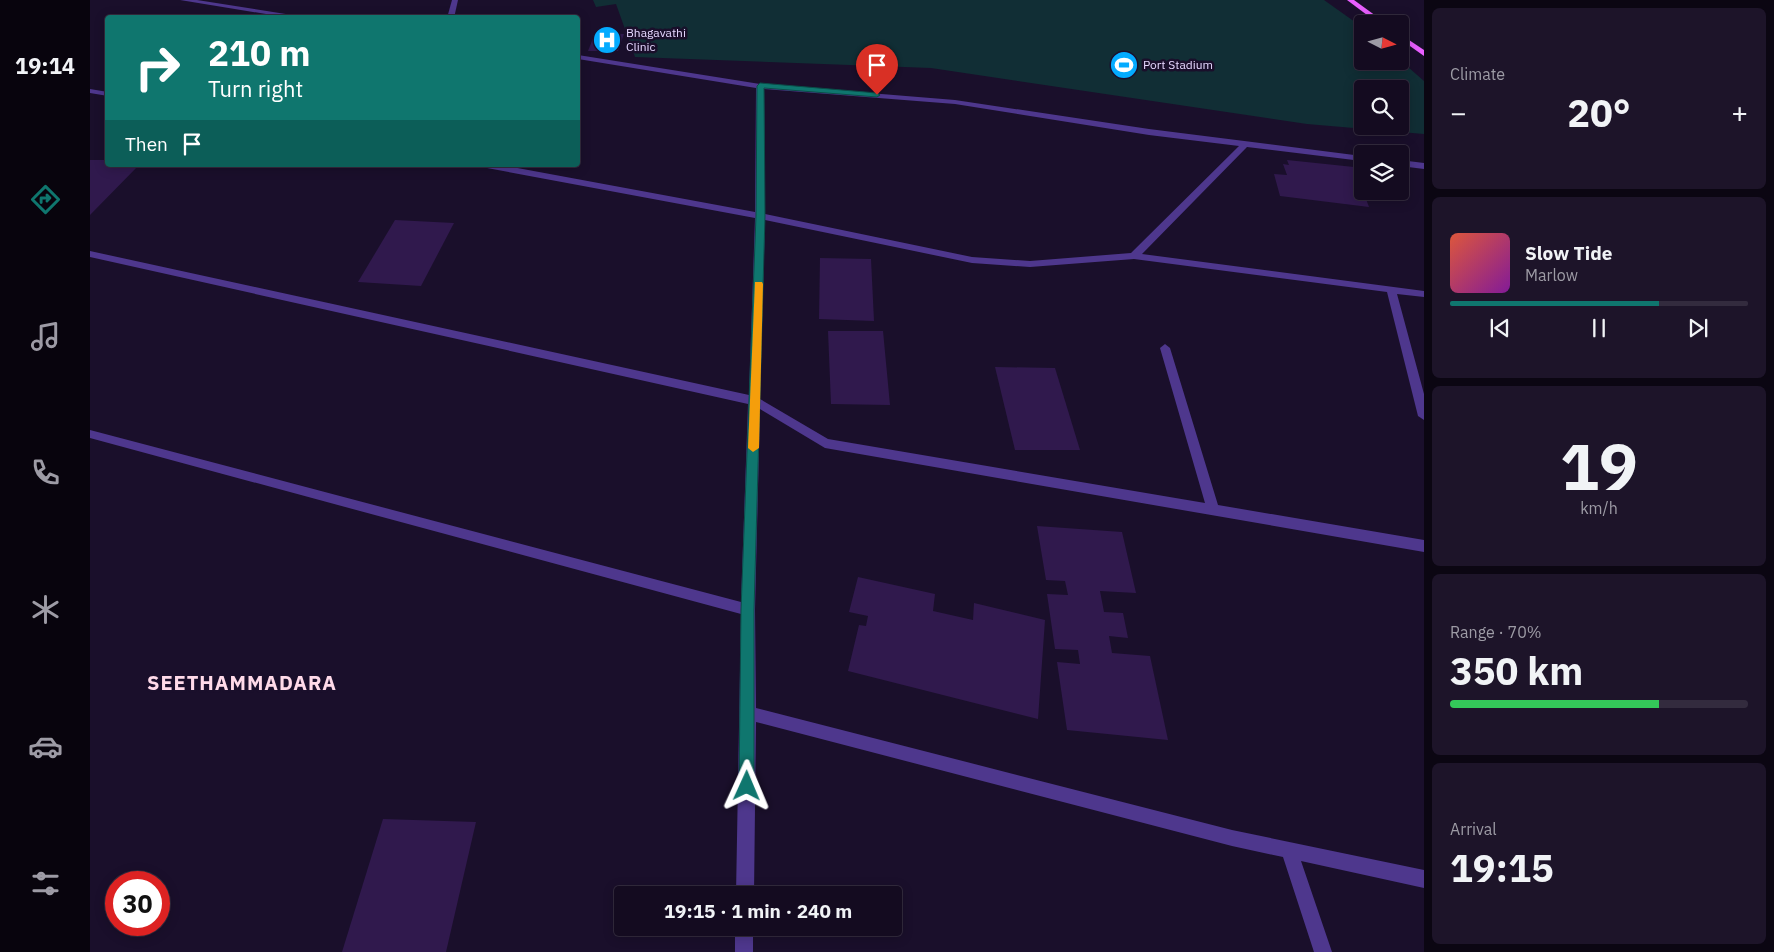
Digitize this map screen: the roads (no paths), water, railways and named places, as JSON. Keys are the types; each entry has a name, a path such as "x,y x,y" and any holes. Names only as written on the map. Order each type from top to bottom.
{"main road":[{"path":"1350,0 1371,15"},
{"path":"1409,43 1424,54"}],"street":[{"path":"183,0 287,15"},
{"path":"451,15 455,0"},
{"path":"580,57 760,86 955,102 1149,132 1354,157"},
{"path":"745,886 748,610 760,216 760,86"},
{"path":"90,91 105,94"},
{"path":"1134,256 1245,144"},
{"path":"1409,164 1424,166"},
{"path":"498,167 760,216 972,260 1030,264 1134,256 1424,294"},
{"path":"90,254 755,401 825,443 1424,546"},
{"path":"1391,289 1424,416"},
{"path":"1166,348 1213,510"},
{"path":"90,434 748,610"},
{"path":"748,713 1232,838 1424,880"},
{"path":"1289,850 1323,952"},
{"path":"744,936 744,952"}],"place":[{"name":"Bhagavathi Clinic","path":"607,40"},
{"name":"Port Stadium","path":"1124,65"}],"district":[{"name":"SEETHAMMADARA","path":"242,683"}]}
